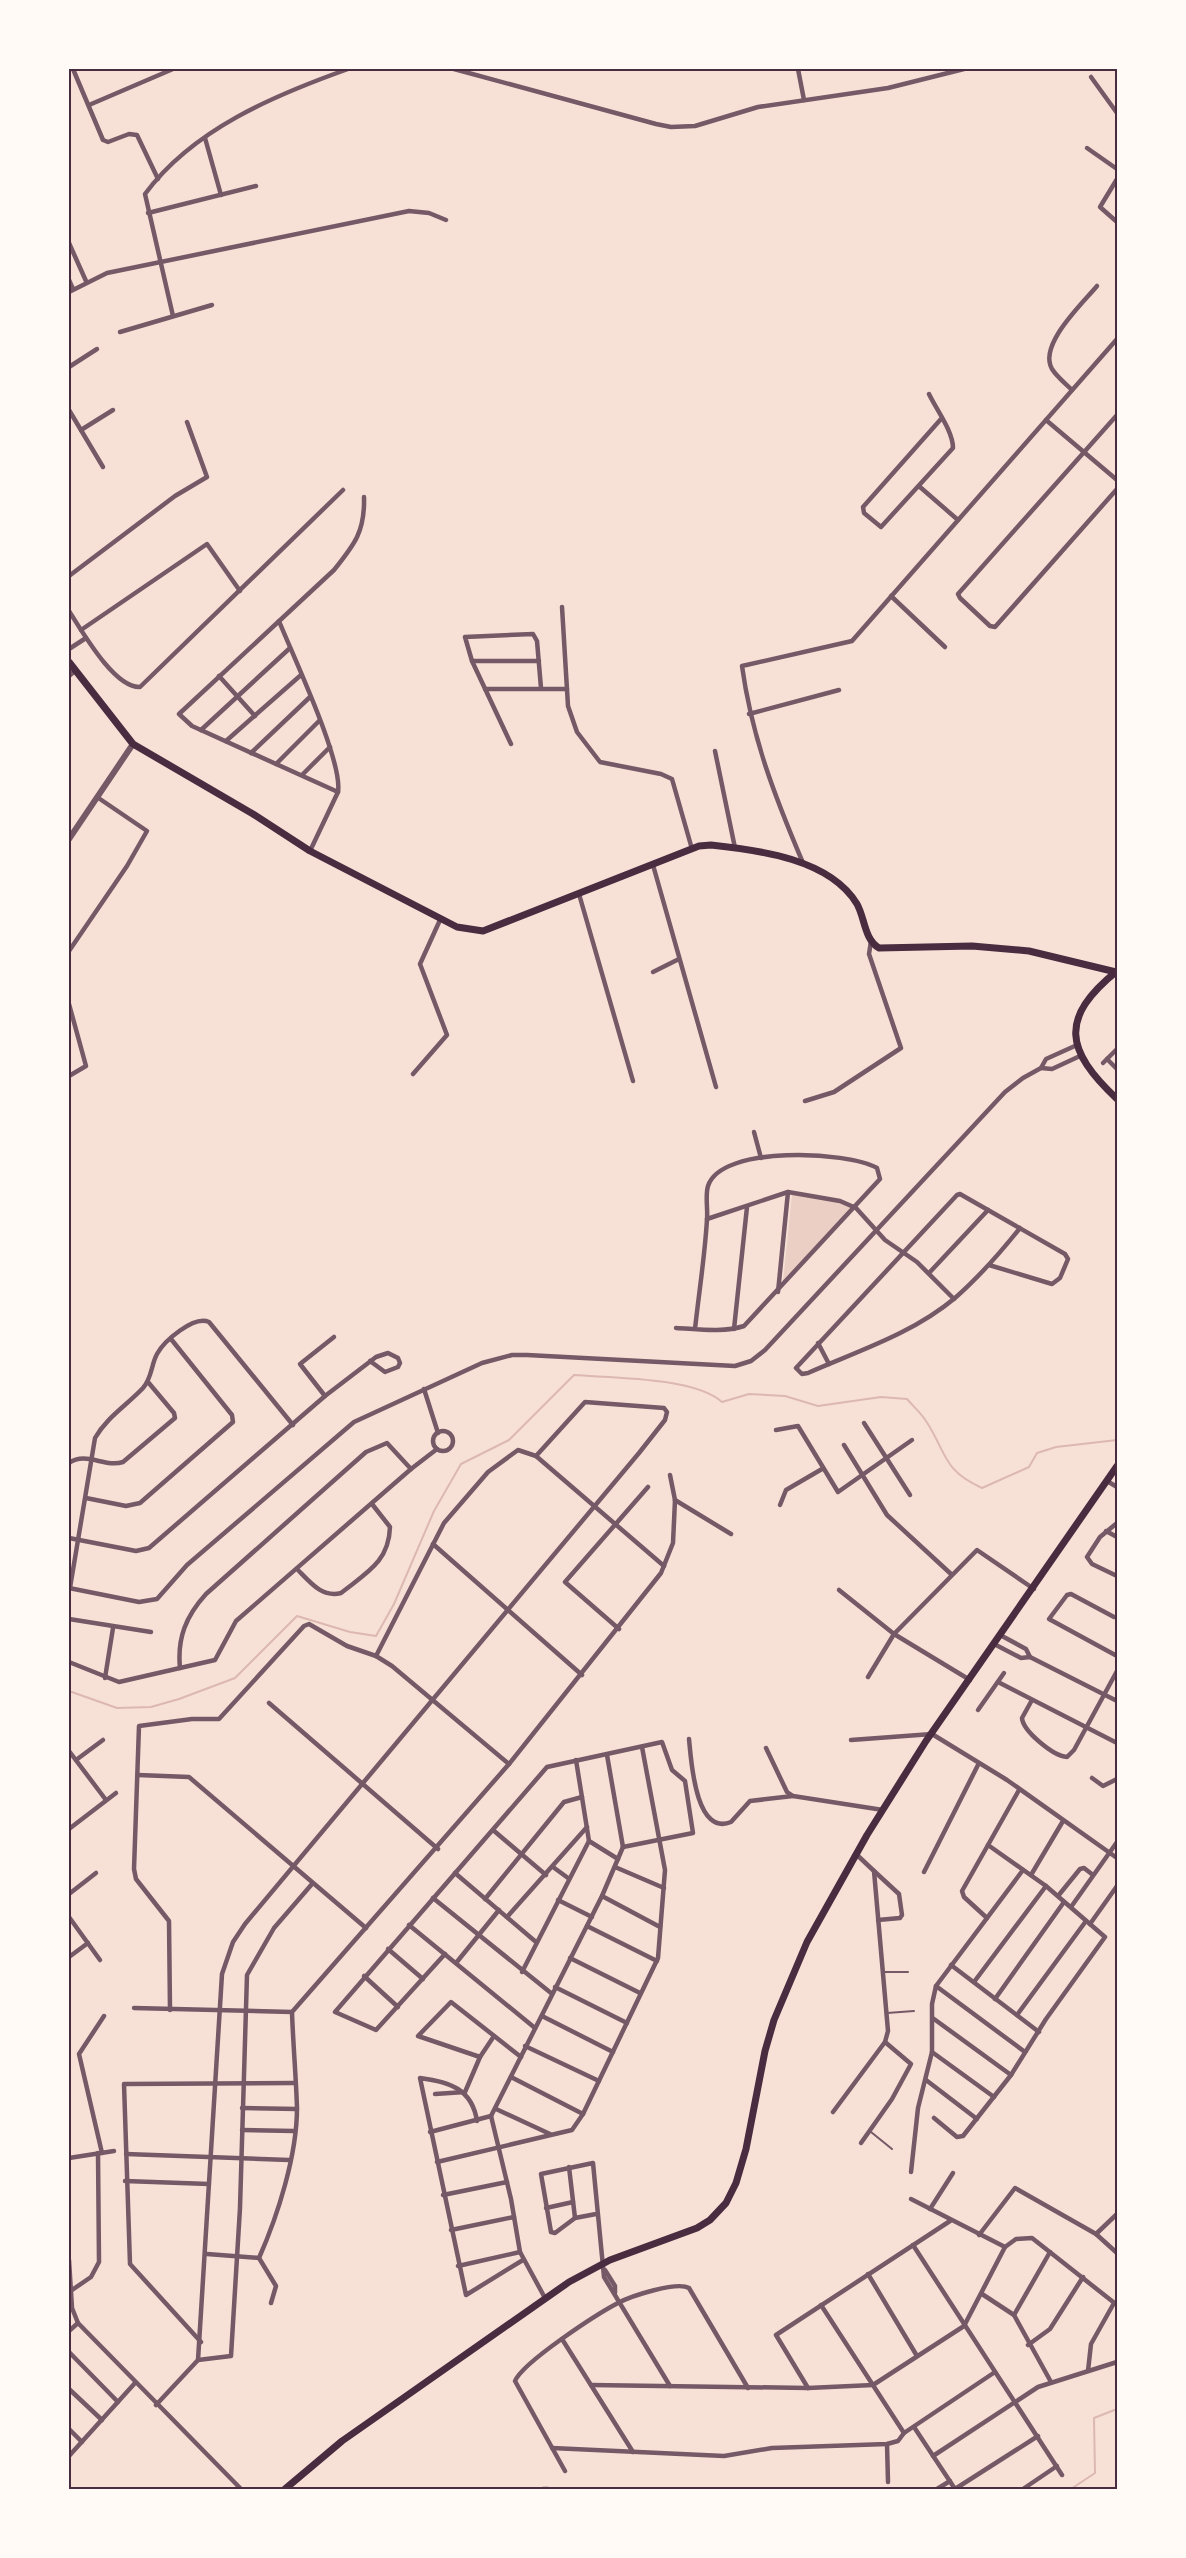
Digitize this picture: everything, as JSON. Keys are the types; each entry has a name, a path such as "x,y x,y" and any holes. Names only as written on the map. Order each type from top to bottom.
{"main road":[{"path":"69,662 72,673 133,744 310,850 440,920 469,930 483,931 692,849 711,845 803,863 822,870 844,886 859,906 871,941 885,949 972,946 1029,951 1117,971"},
{"path":"1117,971 1085,1001 1078,1016 1077,1045 1080,1056 1096,1078 1117,1099"},
{"path":"285,2489 342,2441 448,2369 545,2298 603,2266 690,2232 710,2220 726,2202 736,2183 746,2149 765,2051 784,1992 807,1942 856,1854 932,1734 1115,1472"}],"street":[{"path":"83,69 74,71 105,141 129,134 137,135 158,179"},
{"path":"89,105 173,69"},
{"path":"173,315 145,194 158,179 205,138 265,103 348,69"},
{"path":"454,69 671,127 695,126 758,107 888,88 964,69"},
{"path":"798,69 804,100"},
{"path":"1090,78 1117,114"},
{"path":"205,138 221,195"},
{"path":"1087,148 1117,169"},
{"path":"1117,179 1100,207 1117,222"},
{"path":"148,213 256,186"},
{"path":"69,280 71,290 107,273 409,211 429,213 446,220"},
{"path":"69,243 86,281"},
{"path":"1071,390 1053,369 1049,352 1053,340 1097,286"},
{"path":"120,332 212,305"},
{"path":"803,863 768,780 749,714 742,666 849,643 1117,339"},
{"path":"69,368 97,349"},
{"path":"929,394 941,419 953,448 883,527 862,510 941,419"},
{"path":"69,410 103,467"},
{"path":"81,430 113,410"},
{"path":"1117,415 958,594 990,626 995,627 1117,489"},
{"path":"1046,420 1117,480"},
{"path":"69,576 175,496 207,477 187,422"},
{"path":"920,487 958,520"},
{"path":"69,611 86,638 111,670 127,684 140,687 343,490"},
{"path":"338,792 201,730 180,716 180,712 334,570 355,544 364,518 364,497"},
{"path":"81,630 203,545 209,545 240,591"},
{"path":"891,596 945,647"},
{"path":"562,607 568,706 577,732 600,762 662,774 672,779 692,849"},
{"path":"279,621 338,771 338,792 310,850"},
{"path":"511,744 472,661 465,640 467,636 533,634 537,638 541,688"},
{"path":"69,650 86,638"},
{"path":"201,730 290,648"},
{"path":"472,661 539,661"},
{"path":"226,741 301,675"},
{"path":"219,676 255,716"},
{"path":"485,689 567,689"},
{"path":"749,714 839,690"},
{"path":"251,753 310,697"},
{"path":"276,764 319,721"},
{"path":"69,839 133,744"},
{"path":"302,775 330,747"},
{"path":"715,750 735,848"},
{"path":"69,951 127,866 147,831 97,797"},
{"path":"653,865 716,1087"},
{"path":"579,894 633,1081"},
{"path":"413,1074 447,1035 420,964 440,920"},
{"path":"805,1101 834,1092 901,1048 869,954 871,941"},
{"path":"653,972 679,959"},
{"path":"69,1004 86,1066 69,1076"},
{"path":"293,1425 209,1322 201,1320 171,1339 157,1354 148,1382 103,1426 95,1438 69,1588 139,1602 157,1599 187,1565 341,1431 375,1410 482,1363 512,1355 743,1364 765,1350 1005,1092 1023,1077 1041,1068 1047,1059 1077,1045"},
{"path":"1102,1063 1117,1049"},
{"path":"1041,1068 1052,1069 1080,1056"},
{"path":"1107,1059 1117,1069"},
{"path":"754,1132 761,1158"},
{"path":"676,1328 695,1329 734,1329 744,1326 856,1208 880,1179 880,1173 872,1165 803,1153 761,1158 733,1166 712,1180 708,1187 707,1219 695,1329"},
{"path":"707,1219 788,1192 840,1201 856,1208 885,1240 928,1273 954,1299"},
{"path":"778,1292 788,1192"},
{"path":"989,1265 1052,1284 1060,1278 1067,1256 1020,1228 988,1210 957,1195 901,1252 796,1368 806,1374 887,1341 954,1299 989,1265 1020,1228"},
{"path":"734,1329 747,1207"},
{"path":"928,1273 988,1210"},
{"path":"325,1396 300,1364 334,1338"},
{"path":"86,1498 126,1506 140,1503 233,1422 232,1416 171,1339"},
{"path":"818,1343 829,1364"},
{"path":"69,1539 136,1551 149,1548 325,1396 370,1361 388,1353 398,1358 400,1363 398,1367 385,1372 370,1361"},
{"path":"69,1463 77,1458 115,1464 123,1462 175,1418 174,1413 148,1382"},
{"path":"424,1389 438,1433 433,1443 436,1449"},
{"path":"156,2405 198,2360 201,2342 207,2254 213,2083 222,1974 233,1942 293,1866 665,1420 667,1412 664,1408 585,1402 536,1456"},
{"path":"864,1423 910,1495"},
{"path":"776,1430 798,1426 838,1492 912,1440"},
{"path":"69,1662 105,1678 126,1683 215,1660 236,1621 411,1469 436,1449 447,1451 453,1443 450,1434 438,1433"},
{"path":"180,1668 179,1644 186,1620 195,1606 366,1452 376,1445 388,1443 411,1469"},
{"path":"844,1445 887,1515 951,1574"},
{"path":"376,1656 444,1522 488,1472 518,1450 536,1456 664,1566"},
{"path":"780,1505 786,1490 822,1468"},
{"path":"259,2258 278,2208 297,2109 292,2012 438,1849 509,1764 619,1629 664,1566 673,1543 675,1500 670,1475"},
{"path":"1107,1481 1117,1487"},
{"path":"619,1629 565,1582 648,1487"},
{"path":"675,1500 730,1534"},
{"path":"298,1569 316,1587 335,1595 341,1593 375,1565 387,1549 390,1527 372,1504"},
{"path":"1117,1523 1106,1532 1088,1554 1088,1560 1117,1576"},
{"path":"1106,1532 1117,1537"},
{"path":"433,1544 582,1675"},
{"path":"868,1677 894,1634 974,1552 979,1550 1034,1589"},
{"path":"839,1590 894,1634 970,1680"},
{"path":"1114,1617 1071,1594 1067,1595 1050,1621 1117,1656"},
{"path":"69,1619 113,1628 152,1632"},
{"path":"170,2010 169,1921 136,1879 134,1869 139,1726 192,1719 219,1719 304,1626 309,1624 347,1646 385,1660 509,1764"},
{"path":"105,1678 113,1628"},
{"path":"1002,1636 1026,1649 1030,1657"},
{"path":"996,1645 1021,1658 1030,1657 1117,1701"},
{"path":"1032,1700 1022,1718 1023,1726 1058,1755 1071,1755 1117,1671"},
{"path":"978,1710 1004,1673"},
{"path":"998,1682 1117,1743"},
{"path":"269,1703 438,1849"},
{"path":"851,1740 932,1734 979,1763 1117,1858"},
{"path":"689,1738 699,1804 706,1814 720,1823 731,1822 750,1802 793,1796 883,1810"},
{"path":"76,1760 103,1740"},
{"path":"445,1954 376,2030 336,2014 335,2010 364,1976 547,1767 664,1744 672,1768 685,1780 693,1833 622,1847"},
{"path":"437,2162 572,2130 583,2114 657,1961 665,1870 642,1747"},
{"path":"766,1748 787,1792 793,1796"},
{"path":"69,1751 106,1800"},
{"path":"430,2132 491,2116 542,2016 551,1993 602,1896 622,1847 607,1755"},
{"path":"522,1972 568,1878 589,1841 576,1760"},
{"path":"924,1872 979,1763"},
{"path":"138,1775 189,1777 366,1928"},
{"path":"1092,1778 1100,1786 1110,1784 1117,1779"},
{"path":"987,1918 964,1897 962,1891 1019,1790"},
{"path":"69,1830 116,1793"},
{"path":"485,1899 564,1803 582,1797"},
{"path":"1031,1875 1063,1821"},
{"path":"507,1917 587,1827"},
{"path":"493,1830 546,1875"},
{"path":"589,1841 618,1859"},
{"path":"1071,1907 1117,1842"},
{"path":"934,2118 960,2138 1011,2075 1105,1937 1046,1886 988,1845"},
{"path":"856,1854 899,1894 902,1915 900,1918 878,1920"},
{"path":"615,1866 664,1888"},
{"path":"553,1867 568,1878"},
{"path":"1058,1896 1080,1869 1084,1868 1093,1875"},
{"path":"911,2172 918,2108 932,2052 934,2019 932,2004 936,1986 1023,1870"},
{"path":"832,2112 885,2042 887,2013 874,1872"},
{"path":"69,1894 96,1873"},
{"path":"455,1873 536,1942"},
{"path":"198,2360 231,2356 247,1976 257,1954 274,1928 312,1884"},
{"path":"974,1982 1046,1886"},
{"path":"1017,2015 1117,1886"},
{"path":"602,1896 660,1927"},
{"path":"433,1898 522,1972 551,1993"},
{"path":"558,1900 592,1917"},
{"path":"995,1999 1064,1902"},
{"path":"456,1963 499,1910"},
{"path":"69,1917 100,1960"},
{"path":"409,1925 535,2028"},
{"path":"587,1926 657,1961"},
{"path":"69,1958 88,1943"},
{"path":"388,1949 423,1979"},
{"path":"570,1958 640,1993"},
{"path":"951,1965 1039,2032"},
{"path":"364,1976 398,2007"},
{"path":"936,1986 1025,2052"},
{"path":"555,1987 627,2023"},
{"path":"480,2057 419,2038 419,2033 451,2002 521,2057"},
{"path":"134,2008 292,2012"},
{"path":"72,2290 91,2277 99,2262 100,2153 79,2054 104,2016"},
{"path":"542,2016 613,2052"},
{"path":"934,2019 1011,2075"},
{"path":"465,2092 480,2057 494,2036"},
{"path":"861,2143 892,2099 911,2064 885,2042"},
{"path":"525,2046 599,2081"},
{"path":"932,2052 994,2097"},
{"path":"477,2121 474,2105 465,2092 422,2077 420,2079 465,2292 469,2296 523,2260"},
{"path":"511,2078 583,2114"},
{"path":"926,2080 977,2119"},
{"path":"201,2342 130,2264 123,2084 294,2083"},
{"path":"435,2094 465,2092"},
{"path":"242,2108 297,2109"},
{"path":"496,2109 550,2134"},
{"path":"491,2116 507,2182 520,2252 545,2298"},
{"path":"242,2130 294,2131"},
{"path":"69,2158 114,2151"},
{"path":"126,2154 289,2160"},
{"path":"596,2214 575,2218 553,2233 546,2208 541,2174 593,2163 596,2214 603,2266 615,2286 615,2293 620,2302 670,2386"},
{"path":"569,2168 575,2218"},
{"path":"930,2210 953,2173"},
{"path":"125,2181 209,2184"},
{"path":"443,2195 507,2182"},
{"path":"979,2235 1015,2188 1096,2234 1117,2253"},
{"path":"911,2199 1005,2247"},
{"path":"546,2208 573,2202"},
{"path":"1096,2234 1117,2214"},
{"path":"451,2230 514,2217"},
{"path":"808,2388 776,2335 951,2221"},
{"path":"591,2385 808,2388 873,2385 964,2326 1005,2247 1017,2239 1032,2238 1116,2304 1091,2344 1088,2371"},
{"path":"913,2244 1062,2475"},
{"path":"458,2266 520,2252"},
{"path":"1014,2315 1050,2252"},
{"path":"207,2254 259,2258"},
{"path":"259,2258 276,2286 271,2303"},
{"path":"69,2260 72,2308 78,2323 241,2489"},
{"path":"867,2274 917,2356"},
{"path":"1028,2345 1050,2329 1083,2277"},
{"path":"565,2471 515,2381 562,2338 620,2302 673,2285 689,2288 748,2388"},
{"path":"982,2294 1014,2315 1028,2345 1051,2382"},
{"path":"821,2305 904,2433"},
{"path":"69,2331 78,2323"},
{"path":"562,2338 633,2452"},
{"path":"69,2352 118,2402"},
{"path":"933,2456 1014,2400 1051,2382 1117,2362"},
{"path":"552,2448 724,2456 772,2448 887,2444 898,2442 904,2433 996,2372"},
{"path":"69,2456 135,2383"},
{"path":"69,2389 102,2420"},
{"path":"914,2427 955,2489 1038,2436"},
{"path":"69,2429 82,2442"},
{"path":"887,2444 888,2482"},
{"path":"1023,2489 1057,2466"},
{"path":"936,2489 950,2481"},
{"path":"543,2489 548,2489"}],"lane":[{"path":"883,1972 908,1972"},
{"path":"887,2013 914,2011"},
{"path":"869,2131 892,2149"}],"shaded area":[{"path":"792,1195 823,1197 853,1207 783,1281"}],"waterway":[{"path":"69,1691 117,1708 151,1707 179,1699 235,1678 297,1616 350,1632 376,1636 394,1604 434,1511 461,1464 509,1440 574,1375 673,1383 709,1394 722,1402 749,1394 785,1396 818,1406 881,1397 907,1399 926,1421 952,1467 982,1488 1029,1467 1037,1453 1056,1447 1117,1440"},
{"path":"1071,2489 1095,2473 1094,2418 1117,2409"}]}
